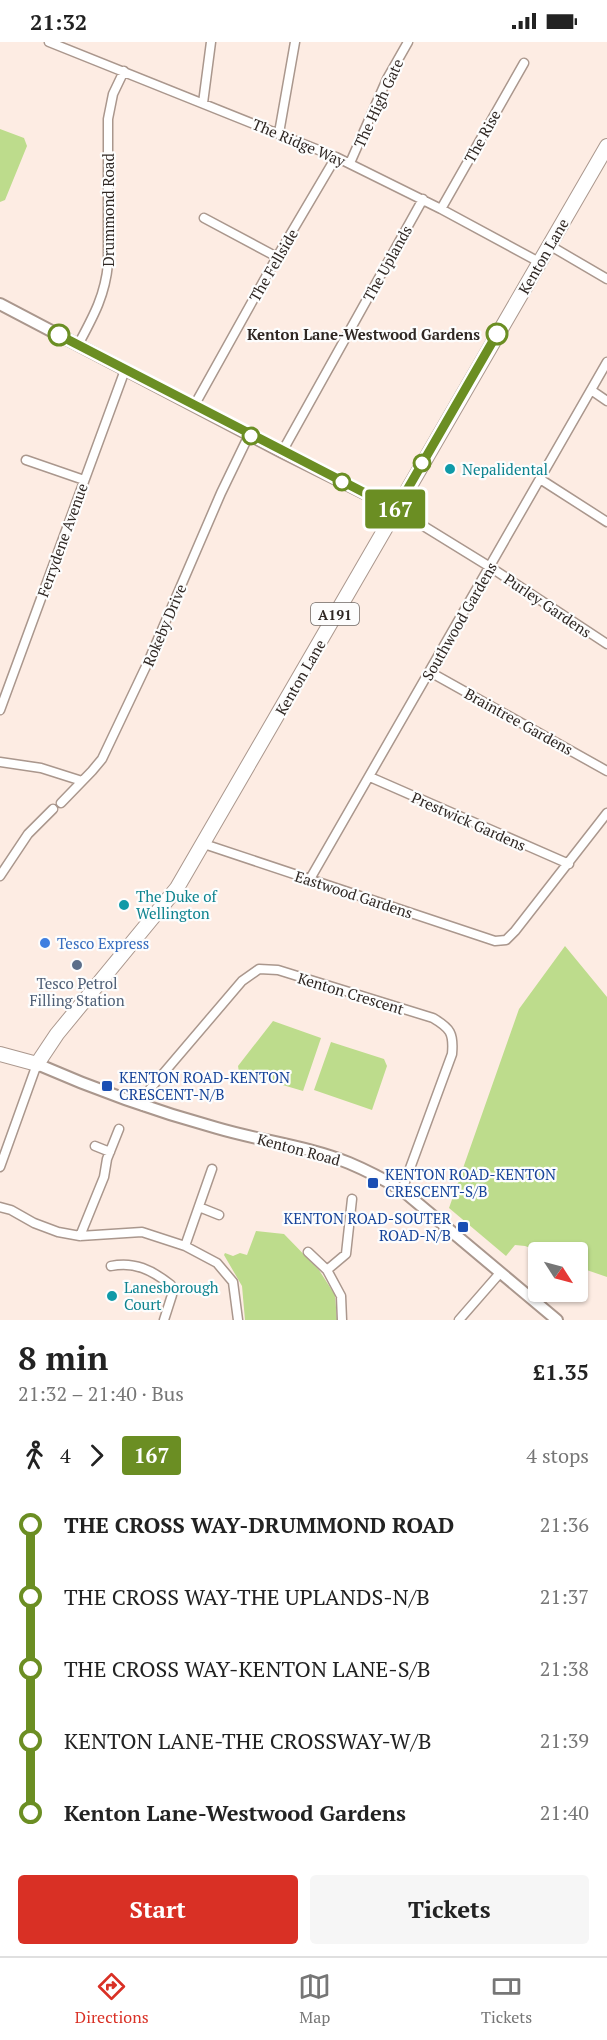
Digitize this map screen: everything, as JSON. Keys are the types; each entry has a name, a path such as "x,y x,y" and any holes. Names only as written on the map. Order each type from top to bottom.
{"main road":[{"name":"Kenton Lane","path":"37,1064 57,1034 170,897 204,844 607,146"},
{"name":"Kenton Road","path":"0,1054 37,1064"}],"street":[{"name":"The Ridge Way","path":"49,42 336,157 423,199 538,262"},
{"path":"204,103 211,42"},
{"path":"279,133 295,42"},
{"name":"The High Gate","path":"350,164 387,80 408,42"},
{"name":"The Rise","path":"441,209 524,63"},
{"name":"Drummond Road","path":"78,345 101,301 106,285 108,119 113,94 124,71"},
{"name":"The Fellside","path":"194,406 336,157"},
{"name":"The Uplands","path":"282,452 423,199"},
{"path":"204,218 277,257"},
{"path":"549,245 607,279"},
{"path":"0,304 249,435 396,509"},
{"name":"Southwood Gardens","path":"310,879 607,362"},
{"name":"Ferrydene Avenue","path":"0,710 125,370"},
{"path":"591,390 607,401"},
{"name":"Rokeby Drive","path":"61,803 102,759 145,670 221,493 249,435"},
{"path":"26,460 84,480"},
{"path":"540,479 607,522"},
{"name":"Purley Gardens","path":"396,509 490,567 607,644"},
{"name":"Braintree Gardens","path":"430,672 607,771"},
{"path":"0,762 41,768 82,781"},
{"name":"Prestwick Gardens","path":"370,777 568,864"},
{"path":"0,876 28,834 54,809"},
{"path":"568,864 607,813"},
{"name":"Eastwood Gardens","path":"204,844 495,941 506,940 515,932 568,864"},
{"name":"Kenton Crescent","path":"143,1106 150,1089 242,981 259,969 278,970 433,1018 447,1026 454,1040 452,1054 402,1190"},
{"path":"0,1167 37,1064"},
{"name":"Kenton Road","path":"37,1064 143,1106 218,1129 288,1145 347,1162 402,1190 557,1320"},
{"path":"80,1236 104,1178 118,1129"},
{"path":"95,1146 110,1152"},
{"path":"185,1245 212,1169"},
{"path":"327,1270 346,1254 352,1199"},
{"path":"0,1207 58,1232 80,1236 142,1232 185,1245 217,1263 233,1282 238,1320"},
{"path":"199,1207 219,1215"},
{"path":"308,1252 327,1270 341,1296 342,1320"},
{"path":"111,1266 124,1263 136,1264 171,1285 172,1295 164,1320"},
{"path":"459,1320 500,1273"}],"green space":[{"path":"0,129 24,138 27,146 5,200 0,202"},
{"path":"565,946 607,997 607,1277 588,1270 588,1242 528,1242 528,1247 515,1245 506,1256 449,1208 519,1009"},
{"path":"273,1021 321,1038 303,1091 239,1072 238,1066"},
{"path":"331,1042 384,1059 387,1066 372,1110 314,1090"},
{"path":"256,1231 284,1234 319,1270 335,1295 337,1320 245,1320 242,1286 224,1255 225,1253 233,1256 240,1253 247,1255"}],"bus line":[{"name":"167","path":"59,335 396,509 497,334"}],"place":[{"name":"Kenton Lane-Westwood Gardens","path":"497,334"},
{"name":"Nepalidental","path":"450,469"},
{"name":"The Duke of Wellington","path":"124,905"},
{"name":"Tesco Express","path":"45,943"},
{"name":"Tesco Petrol Filling Station","path":"77,965"},
{"name":"KENTON ROAD-KENTON CRESCENT-N/B","path":"107,1086"},
{"name":"KENTON ROAD-KENTON CRESCENT-S/B","path":"373,1183"},
{"name":"KENTON ROAD-SOUTER ROAD-N/B","path":"463,1227"},
{"name":"Lanesborough Court","path":"112,1296"}]}
